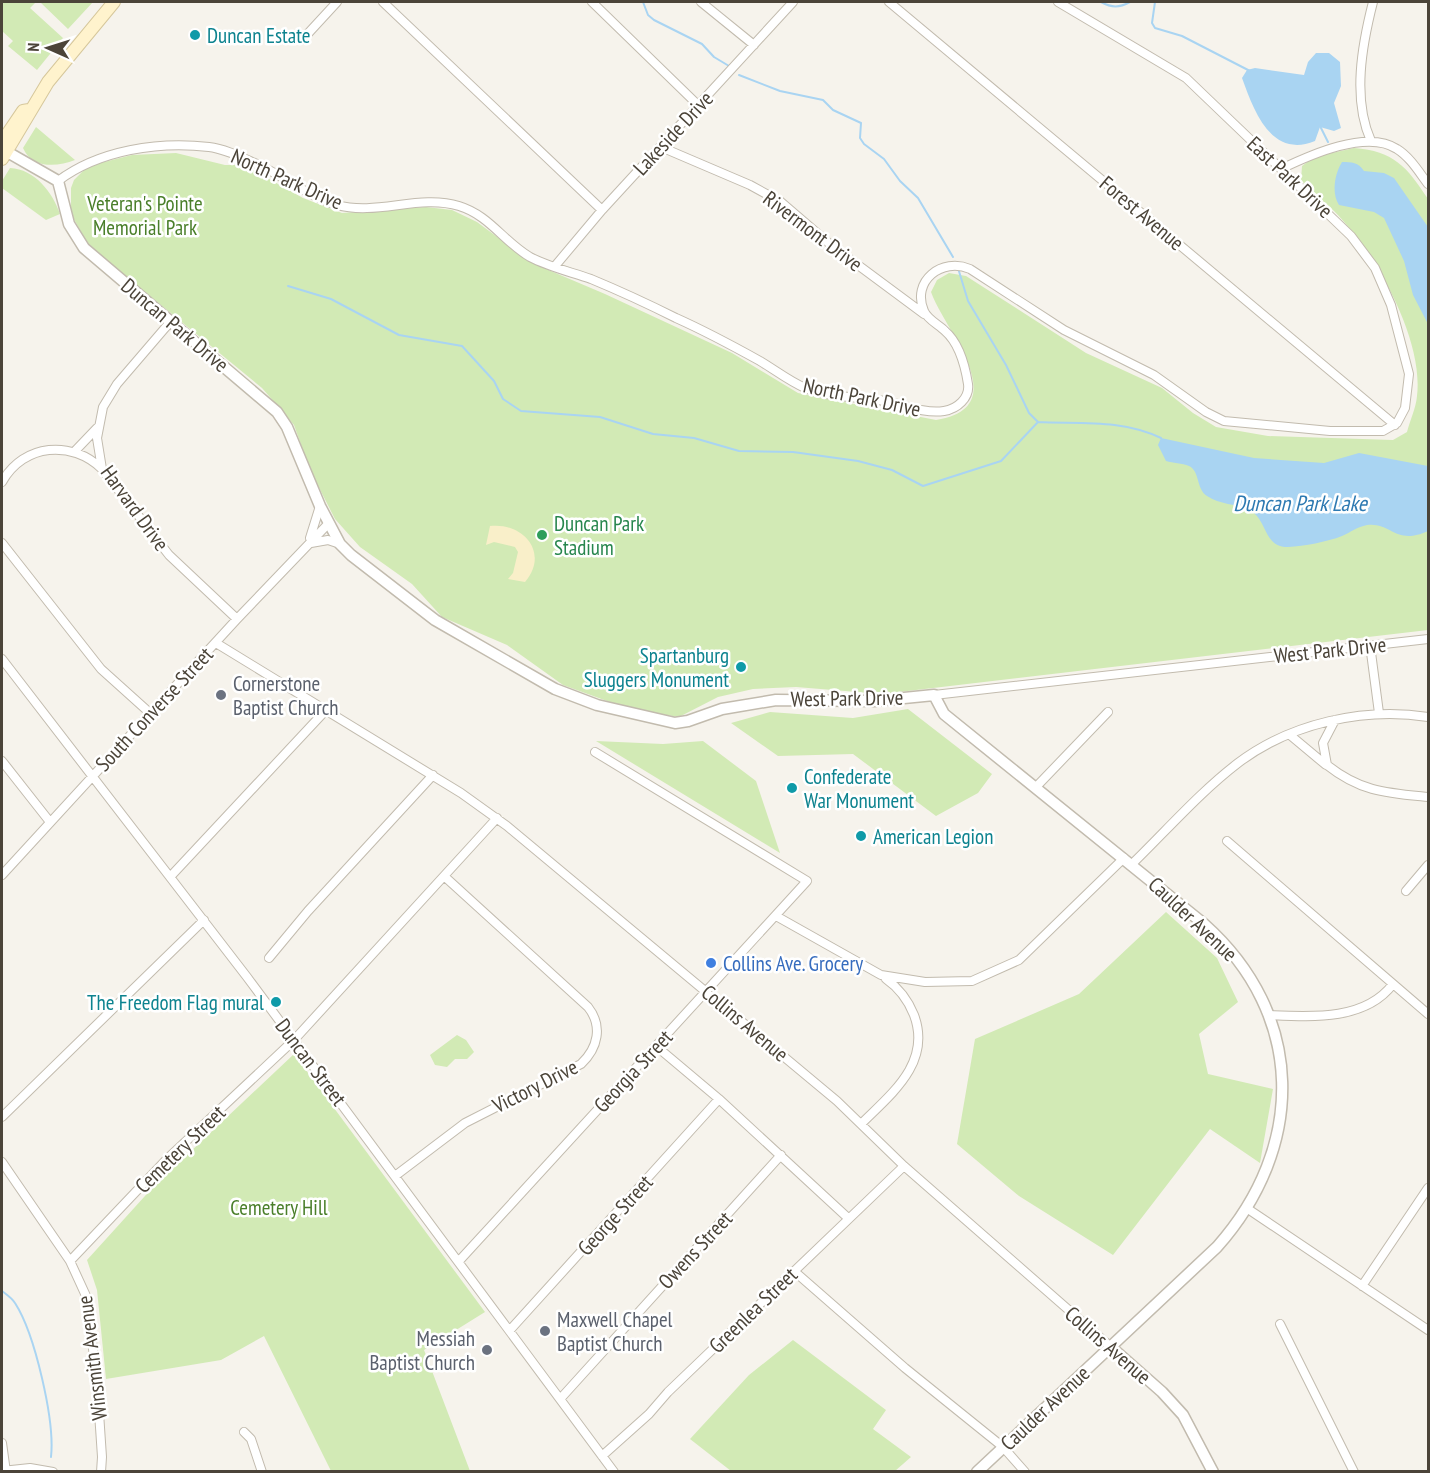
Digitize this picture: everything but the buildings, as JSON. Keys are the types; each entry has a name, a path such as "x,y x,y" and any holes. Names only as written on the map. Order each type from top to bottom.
{"main road":[{"path":"3,150 23,111 30,110 78,44 114,2"}],"street":[{"path":"302,40 337,2"},
{"path":"383,2 602,210"},
{"path":"592,2 699,106"},
{"path":"700,2 754,45"},
{"name":"Lakeside Drive","path":"555,266 602,210 793,2"},
{"name":"Forest Avenue","path":"889,2 1395,425"},
{"name":"East Park Drive","path":"1058,2 1186,78 1351,236 1375,268 1384,286 1409,374 1405,408 1395,425"},
{"path":"1371,141 1365,122 1361,85 1364,46 1373,2"},
{"path":"1281,169 1315,154 1371,141 1391,145 1400,151 1428,184"},
{"name":"North Park Drive","path":"58,181 82,165 108,156 151,148 210,147 258,164 339,206 363,208 431,202 460,206 486,219 522,252 678,318 812,390 889,402 931,412 950,410 965,399 968,382 953,340 924,314"},
{"name":"Rivermont Drive","path":"661,147 750,185 781,202 831,244 924,314"},
{"path":"3,150 58,181"},
{"name":"Duncan Park Drive","path":"58,181 69,224 78,240 106,268 277,412 287,427 329,523"},
{"path":"924,314 921,292 927,278 939,268 957,265 978,274 1084,341 1154,375 1206,412 1224,421 1346,432 1383,431 1395,425"},
{"name":"Harvard Drive","path":"171,321 108,398 97,428 102,470 169,555 237,619"},
{"path":"75,451 97,428"},
{"path":"2,482 18,462 36,452 56,449 75,451 102,470"},
{"name":"South Converse Street","path":"307,544 320,506"},
{"name":"South Converse Street","path":"2,875 93,774 329,523"},
{"name":"West Park Drive","path":"329,523 340,544 362,565 442,625 555,689 634,716 682,723 722,709 776,700 855,702 934,695 1428,639"},
{"path":"307,544 321,540 340,544"},
{"path":"2,543 101,669 151,714"},
{"name":"Collins Avenue","path":"216,643 433,775 497,818 707,991 861,1124 904,1166 1162,1392 1183,1415 1213,1472"},
{"path":"1370,645 1379,713"},
{"name":"Duncan Street","path":"2,659 204,920 614,1472"},
{"name":"Caulder Avenue","path":"934,695 944,714 1128,861 1229,948 1250,976 1269,1015 1281,1061 1283,1107 1272,1155 1248,1209 1217,1247 977,1472"},
{"path":"170,877 326,710"},
{"path":"1036,787 1108,712"},
{"path":"881,975 925,982 964,982 1012,965 1236,764 1268,744 1335,720 1379,713 1428,717"},
{"path":"1327,765 1323,743 1335,720"},
{"path":"1290,735 1350,781 1370,790 1428,797"},
{"name":"Georgia Street","path":"459,1261 807,881 595,752"},
{"path":"2,761 50,822"},
{"path":"269,958 308,911 433,775"},
{"name":"Cemetery Street","path":"70,1261 166,1160 294,1040 497,818"},
{"path":"1227,841 1428,1014"},
{"path":"1406,891 1428,865"},
{"name":"Victory Drive","path":"395,1176 465,1123 581,1064 594,1048 597,1038 596,1022 588,1007 444,876"},
{"path":"776,916 881,975 898,989 910,1007 918,1035 914,1063 903,1082 861,1124"},
{"path":"2,1117 204,920"},
{"path":"1269,1015 1353,1012 1371,1005 1393,984"},
{"path":"656,1046 719,1099 848,1218"},
{"name":"George Street","path":"510,1330 719,1099"},
{"name":"Owens Street","path":"561,1398 781,1155"},
{"name":"Winsmith Avenue","path":"2,1162 82,1282 91,1317 102,1457 100,1472"},
{"name":"Greenlea Street","path":"602,1456 649,1414 668,1392 904,1166"},
{"path":"1362,1286 1428,1188"},
{"path":"1248,1209 1428,1330"},
{"path":"794,1271 914,1376 1003,1447 1024,1472"},
{"path":"1280,1324 1354,1472"},
{"path":"244,1432 251,1439 262,1472"},
{"path":"2,1443 4,1471 30,1468 53,1472"}],"green space":[{"path":"2,2 36,2 30,8 63,38 37,70 8,46 13,41 2,31"},
{"path":"93,2 68,29 41,3"},
{"path":"36,127 75,160 53,165 32,160 23,148"},
{"name":"Veteran's Pointe Memorial Park","path":"1354,148 1379,153 1398,163 1413,178 1428,199 1428,630 882,694 796,687 753,689 718,697 679,717 629,709 563,685 507,645 442,617 412,584 360,547 335,519 310,470 294,425 262,388 89,246 71,214 71,188 74,180 85,169 132,155 176,153 225,165 244,165 303,198 342,213 426,207 452,210 477,222 532,263 732,353 798,393 936,420 960,412 971,400 973,384 969,365 931,292 937,280 949,273 966,276 1086,353 1162,388 1193,413 1216,427 1268,436 1393,440 1407,432 1417,396 1417,373 1413,348 1393,297 1365,249 1334,211 1301,180 1302,166 1314,157"},
{"path":"10,168 19,169 35,177 48,190 60,214 46,220 2,188 2,181"},
{"path":"908,709 992,774 978,793 936,816 853,754 778,756 731,723 770,712 853,718"},
{"path":"596,741 663,744 703,741 756,781 780,853"},
{"path":"1166,912 1217,958 1238,1002 1199,1034 1208,1074 1273,1089 1260,1163 1210,1129 1113,1255 1019,1196 957,1144 975,1039 1079,994"},
{"path":"457,1035 466,1040 474,1052 467,1059 455,1059 447,1067 435,1065 430,1055"},
{"name":"Cemetery Hill","path":"294,1054 485,1312 424,1350 470,1471 331,1471 264,1336 221,1360 106,1379 97,1290 87,1260 154,1186"},
{"path":"793,1340 886,1410 873,1429 911,1457 895,1471 731,1471 690,1439 749,1375"}],"sand":[{"path":"490,526 513,529 522,534 534,550 535,560 532,571 525,582 508,579 513,573 518,552 515,547 494,542 486,545"}],"water":[{"path":"1316,53 1329,53 1340,62 1341,86 1334,103 1341,128 1334,131 1320,127 1315,141 1300,145 1287,143 1276,138 1266,129 1252,104 1242,78 1247,70 1255,68 1304,75 1308,62"},
{"path":"1342,162 1354,163 1364,171 1384,173 1394,178 1428,227 1428,324 1413,295 1404,261 1384,218 1374,212 1339,205 1335,195 1335,183"},
{"name":"Duncan Park Lake","path":"1161,438 1254,458 1324,463 1359,453 1428,466 1428,531 1408,536 1375,525 1367,525 1323,542 1280,546 1271,539 1254,513 1207,496 1201,489 1192,468 1166,461 1158,445"}],"waterway":[{"path":"643,2 648,15 654,20 702,44 714,57 729,66"},
{"path":"1101,2 1116,6 1130,2"},
{"path":"1155,2 1152,23 1155,28 1182,36 1250,71"},
{"path":"739,75 780,91 823,100 833,110 861,123 860,138 864,144 884,159 900,181 918,198 953,257"},
{"path":"1320,126 1328,142"},
{"path":"958,268 968,301 1006,365 1029,413 1038,422 1116,425 1161,438"},
{"path":"288,286 331,299 399,335 462,346 494,381 503,399 521,411 600,417 653,434 694,438 739,451 793,452 858,461 892,470 923,486 1001,461 1038,422"},
{"path":"2,1291 14,1301 30,1335 47,1401 51,1457"}],"place":[{"name":"Duncan Estate","path":"195,35"},
{"name":"Duncan Park Stadium","path":"542,535"},
{"name":"Spartanburg Sluggers Monument","path":"741,667"},
{"name":"Cornerstone Baptist Church","path":"221,695"},
{"name":"Confederate War Monument","path":"792,788"},
{"name":"American Legion","path":"861,836"},
{"name":"Collins Ave. Grocery","path":"711,963"},
{"name":"The Freedom Flag mural","path":"276,1002"},
{"name":"Maxwell Chapel Baptist Church","path":"545,1331"},
{"name":"Messiah Baptist Church","path":"487,1350"}]}
